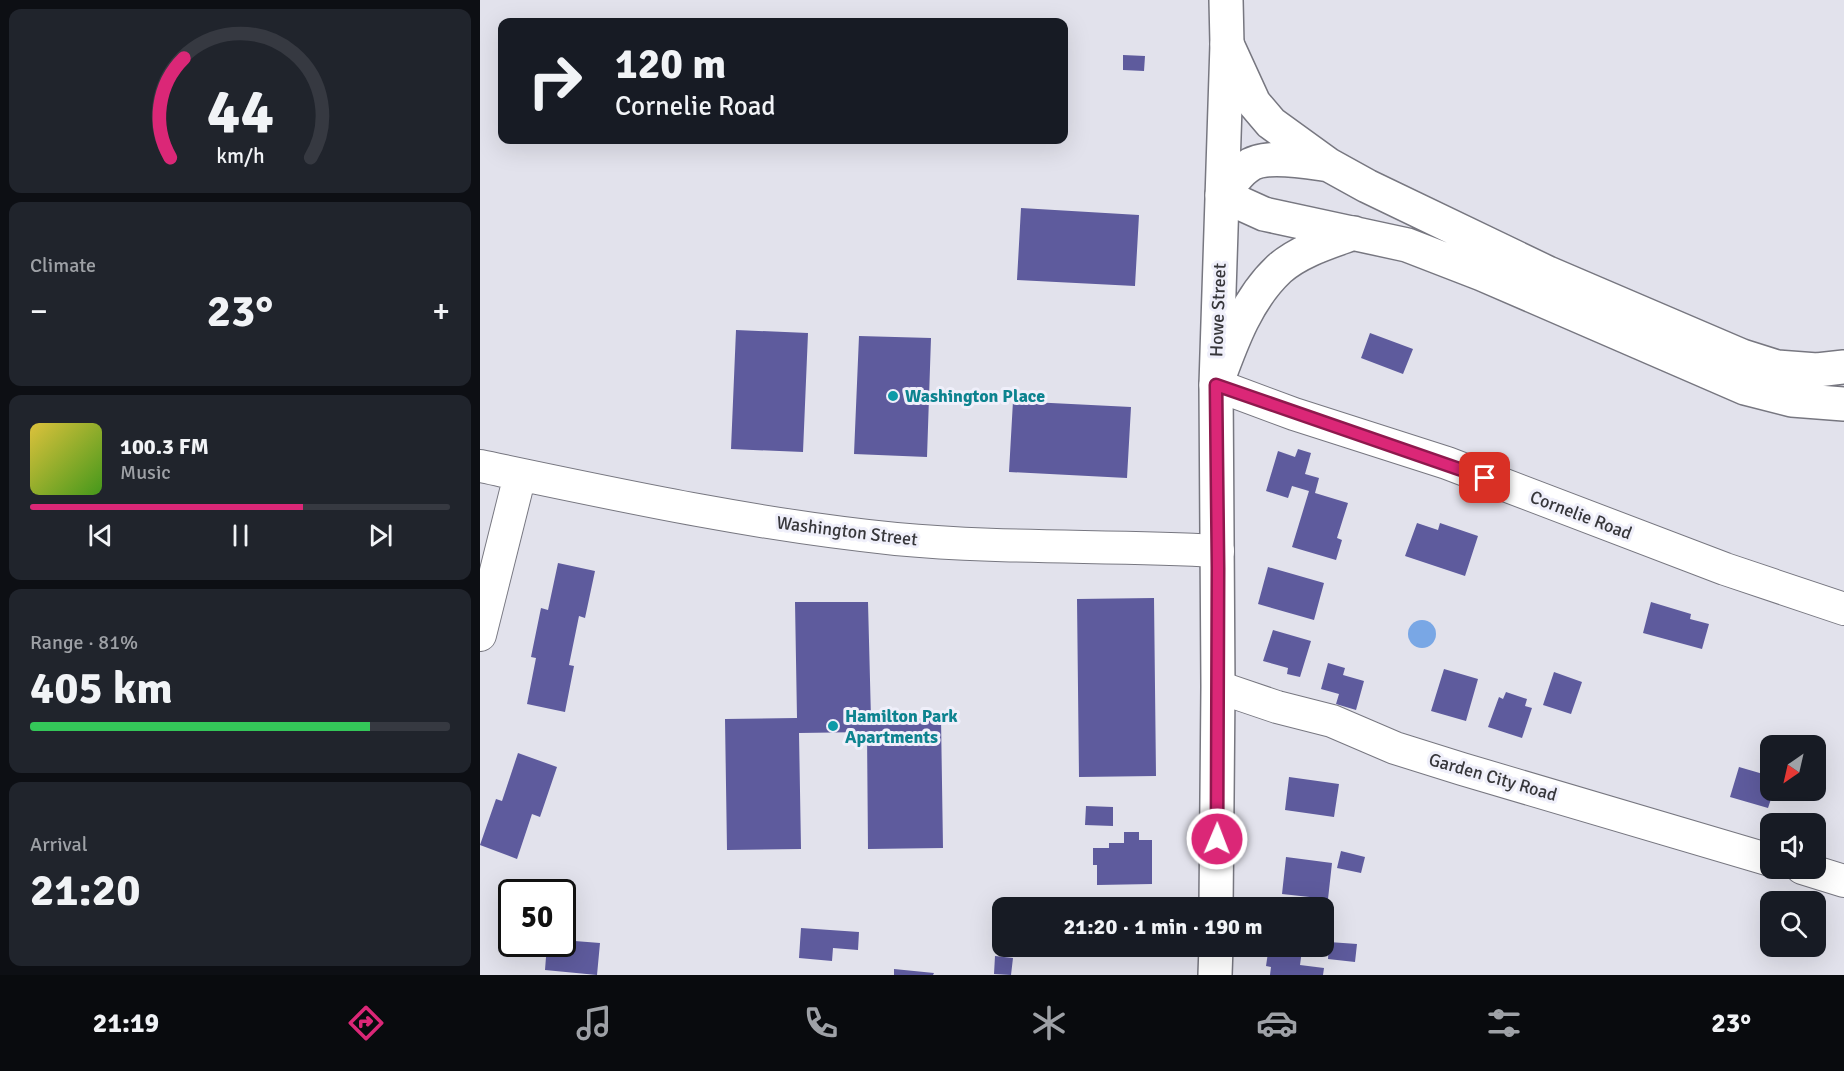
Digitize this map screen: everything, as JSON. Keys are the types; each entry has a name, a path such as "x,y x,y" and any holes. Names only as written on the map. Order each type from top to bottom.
{"main road":[{"name":"Howe Street","path":"1216,897 1218,551 1216,385 1227,44 1226,0"},
{"path":"1227,44 1254,103 1271,123 1329,165 1367,186 1548,273 1742,356 1777,367 1817,370 1844,367"},
{"path":"1329,165 1305,161 1261,161 1247,166 1222,195 1264,214 1407,245 1482,274 1745,388 1792,400 1844,404"},
{"path":"1216,385 1236,330 1259,292 1280,268 1314,248 1354,233"},
{"path":"1215,975 1216,957"}],"street":[{"name":"Cornelie Road","path":"1216,385 1294,414 1447,463 1714,565 1844,609"},
{"name":"Washington Street","path":"480,466 669,506 836,532 898,539 1218,551"},
{"path":"480,635 520,475"},
{"name":"Garden City Road","path":"1218,687 1277,708 1332,721 1395,748 1450,766 1760,857"},
{"path":"1826,875 1844,880"}],"water":[{"path":"1422,620 1432,624 1436,634 1432,644 1422,648 1412,644 1408,634 1412,624"}],"building":[{"path":"1123,55 1145,56 1144,71 1123,70"},
{"path":"1021,208 1139,215 1135,286 1017,280"},
{"path":"736,330 808,333 803,452 731,449"},
{"path":"1370,333 1413,349 1403,374 1361,358"},
{"name":"Washington Place","path":"859,336 931,338 927,457 854,454"},
{"name":"Washington Place","path":"1013,401 1131,407 1127,478 1009,472"},
{"path":"1298,449 1311,453 1305,474 1319,478 1315,493 1348,503 1337,538 1342,540 1336,560 1292,547 1309,491 1292,486 1288,498 1266,491 1278,451 1295,457"},
{"path":"1417,523 1438,530 1440,523 1478,536 1465,576 1405,556"},
{"path":"558,563 595,571 585,618 579,616 569,665 574,666 565,712 527,704 536,658 531,657 541,608 548,610"},
{"path":"1268,567 1324,583 1314,620 1258,604"},
{"path":"1154,598 1156,776 1079,777 1077,599"},
{"name":"Hamilton Park Apartments","path":"795,602 868,602 871,719 941,718 943,848 868,849 867,732 799,733 801,849 727,850 725,719 797,718"},
{"path":"1651,602 1691,614 1690,619 1709,624 1702,649 1643,633"},
{"path":"1273,630 1311,641 1300,677 1287,674 1288,668 1263,661"},
{"path":"1328,663 1345,668 1343,675 1364,681 1356,710 1336,704 1339,694 1321,689"},
{"path":"1444,669 1478,679 1466,721 1431,711"},
{"path":"1554,672 1582,682 1571,714 1543,705"},
{"path":"1506,692 1527,699 1525,706 1532,708 1522,738 1488,727 1499,697 1503,699"},
{"path":"518,753 557,767 540,817 532,814 517,859 480,845 496,799 502,801"},
{"path":"1739,767 1760,773 1760,801 1770,801 1768,808 1730,797"},
{"path":"1289,777 1339,784 1334,817 1285,810"},
{"path":"1086,806 1113,807 1113,826 1085,825"},
{"path":"1124,832 1139,832 1139,840 1152,840 1152,884 1097,885 1097,865 1093,865 1093,848 1109,848 1109,843 1124,843"},
{"path":"1341,851 1365,857 1361,873 1337,868"},
{"path":"1286,857 1332,863 1328,897 1282,894"},
{"path":"801,928 859,932 858,950 833,948 832,961 799,958"},
{"path":"576,941 600,943 597,975 545,970 546,957 576,957"},
{"path":"1334,942 1357,944 1355,962 1328,959 1328,957 1334,957"},
{"path":"995,957 1013,958 1011,975 994,974"},
{"path":"1267,957 1301,957 1300,965 1324,968 1323,975 1270,975 1271,967 1266,966"},
{"path":"894,969 934,973 933,975 894,975"}],"place":[{"name":"Washington Place","path":"893,396"},
{"name":"Hamilton Park Apartments","path":"833,726"}],"route":[{"path":"1217,839 1216,385 1294,414 1447,463 1485,478"}]}
